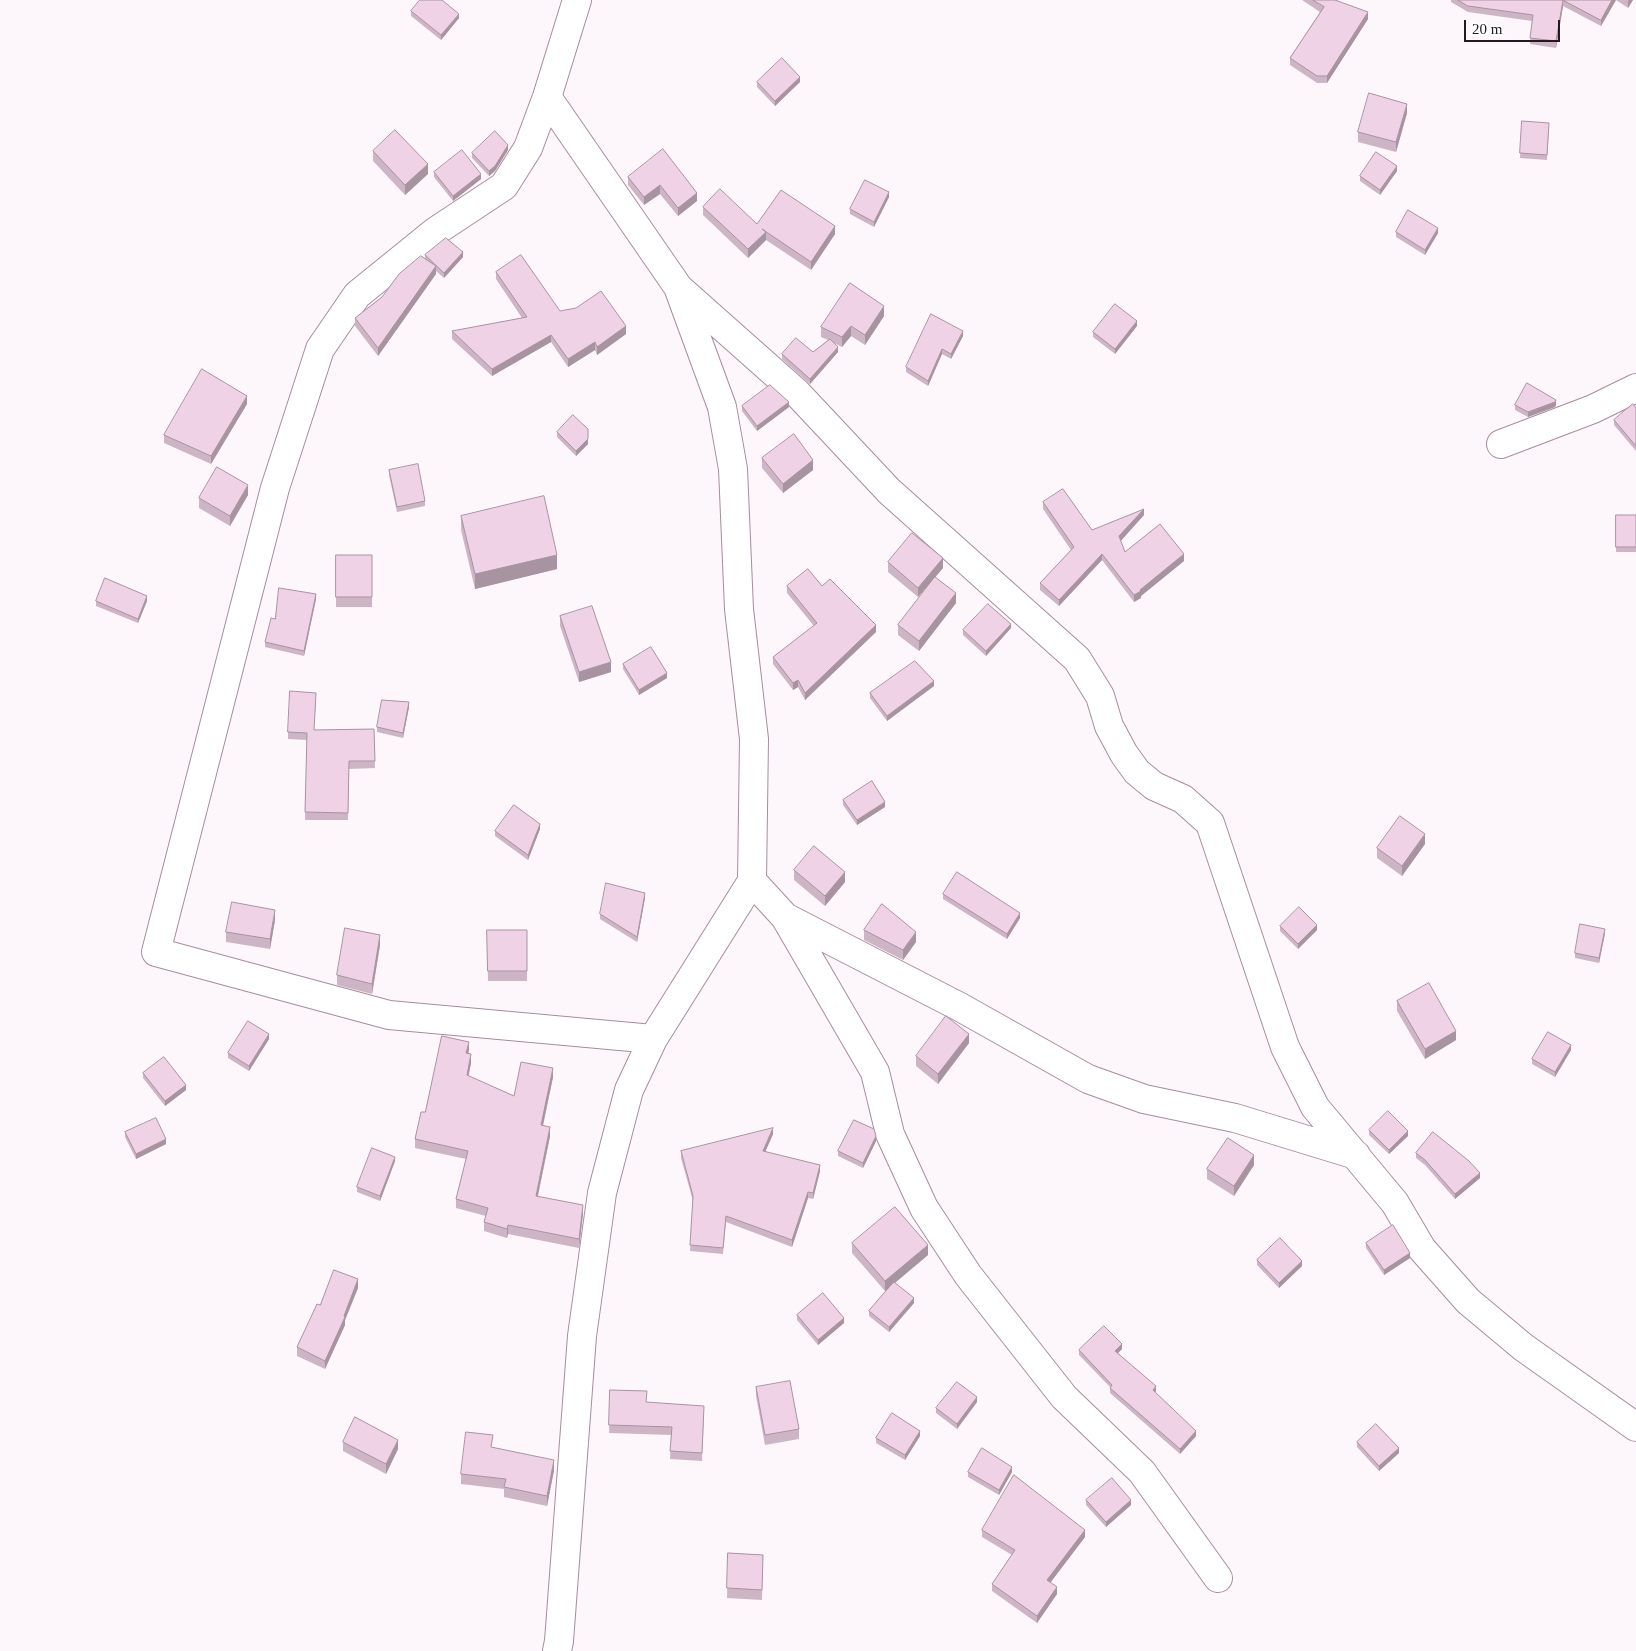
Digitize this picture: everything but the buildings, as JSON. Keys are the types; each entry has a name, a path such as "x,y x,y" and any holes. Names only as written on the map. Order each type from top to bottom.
{"street":[{"path":"578,0 528,148 504,186 436,231 357,295 320,349 275,488 156,952 390,1015 653,1040"},
{"path":"547,96 678,287 797,393 889,491 1077,659 1100,696 1109,726 1124,754 1137,772 1154,786 1183,799 1210,823 1285,1047 1315,1108 1395,1203 1422,1249 1468,1302 1523,1347 1636,1427"},
{"path":"556,1651 559,1641 582,1336 602,1194 629,1090 653,1040 752,881 754,739 739,610 733,469 722,407 678,287"},
{"path":"1501,444 1593,409 1636,388"},
{"path":"752,881 785,917 875,1072 890,1134 924,1208 968,1275 1064,1397 1142,1472 1218,1578"},
{"path":"785,917 960,1006 1088,1079 1144,1099 1235,1118 1356,1155"}]}
